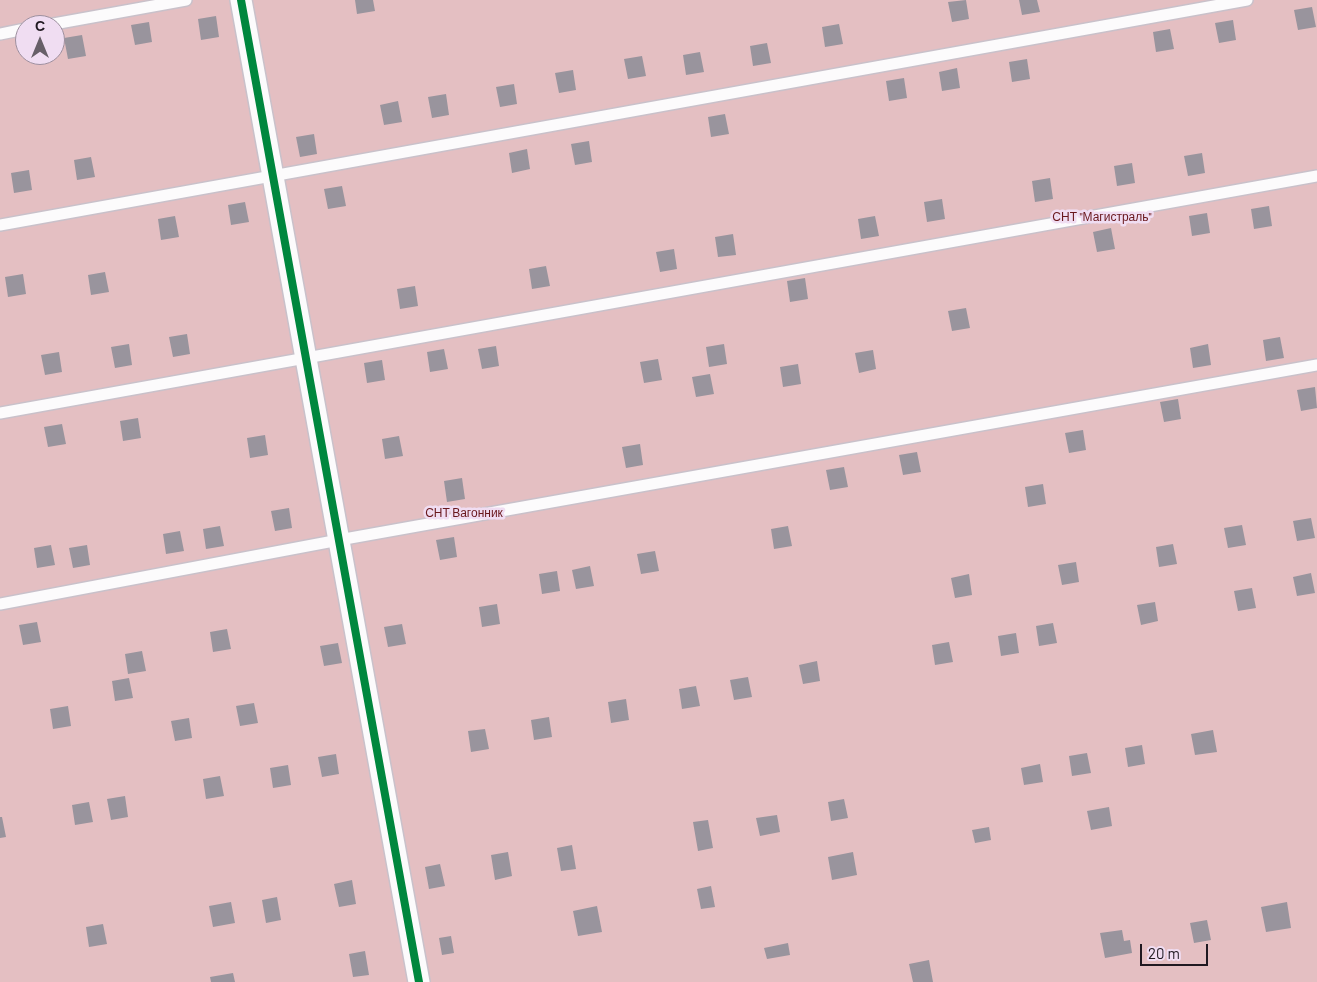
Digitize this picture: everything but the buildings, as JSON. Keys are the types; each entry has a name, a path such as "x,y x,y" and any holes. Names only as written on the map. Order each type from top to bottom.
{"street":[{"path":"241,0 419,982"}],"lane":[{"path":"65,22 186,0"},
{"path":"0,225 1247,0"},
{"path":"0,34 15,31"},
{"path":"0,413 1317,176"},
{"path":"0,604 339,540 1317,365"}],"green space":[{"name":"СНТ Вагонник","path":"0,0 1317,0 1317,982 0,982"}],"cycle path":[{"path":"241,0 419,982"}],"park label":[{"name":"СНТ \"Магистраль\"","path":"1102,217"}]}
